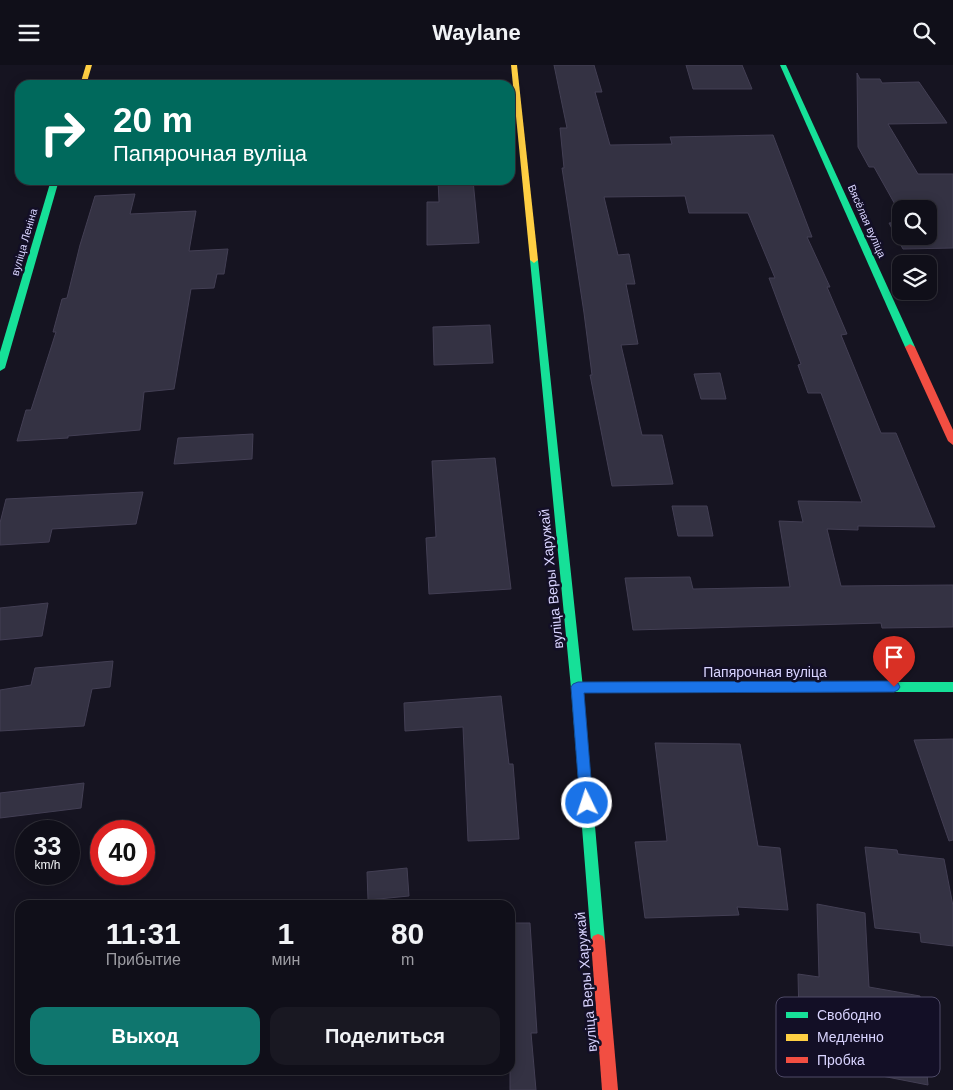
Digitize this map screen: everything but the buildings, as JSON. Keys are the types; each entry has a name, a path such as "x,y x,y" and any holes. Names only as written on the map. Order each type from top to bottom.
{"street":[{"path":"84,80 89,65"},
{"name":"вуліца Веры Харужай","path":"514,65 578,687 610,1090"},
{"name":"Вясёлая вуліца","path":"783,65 953,441"},
{"name":"вуліца Леніна","path":"0,368 54,185"},
{"name":"Папярочная вуліца","path":"578,687 953,687"}],"traffic: fast":[{"path":"783,65 910,347"},
{"path":"0,368 54,185"},
{"path":"534,260 577,688 598,941"},
{"path":"844,687 953,687"}],"traffic: slow":[{"path":"84,80 89,65"},
{"path":"514,65 534,260"},
{"path":"577,688 844,687"}],"traffic: jam":[{"path":"910,347 953,441"},
{"path":"598,941 610,1090"}],"route":[{"path":"587,803 578,687 894,687"}]}
